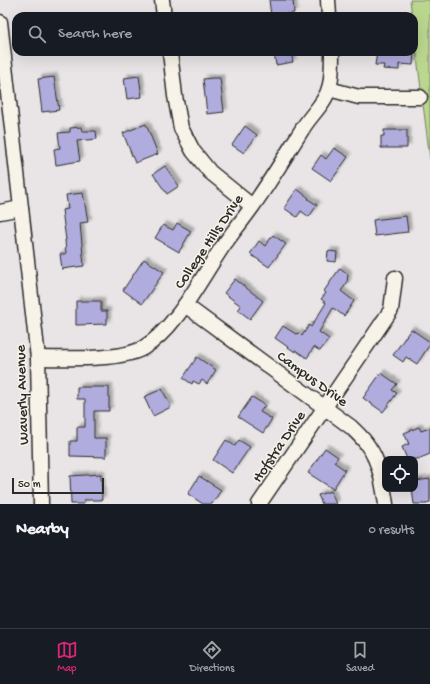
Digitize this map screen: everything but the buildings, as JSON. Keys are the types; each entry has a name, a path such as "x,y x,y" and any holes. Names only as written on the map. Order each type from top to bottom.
{"street":[{"path":"162,0 164,12"},
{"path":"328,0 329,12"},
{"name":"Waverly Avenue","path":"0,22 38,358 41,504"},
{"path":"170,56 175,96 181,128 193,151 210,172 252,206"},
{"name":"College Hills Drive","path":"38,358 102,357 131,353 143,348 158,336 185,305 223,246 252,206 330,89 332,56"},
{"path":"330,89 359,97 420,97"},
{"path":"0,212 21,208"},
{"name":"Hofstra Drive","path":"258,504 301,444 391,310 395,278"},
{"name":"Campus Drive","path":"185,305 351,427 368,446 377,463 386,504"}],"green space":[{"path":"410,0 430,0 430,159 417,56 418,12 412,12"}]}
